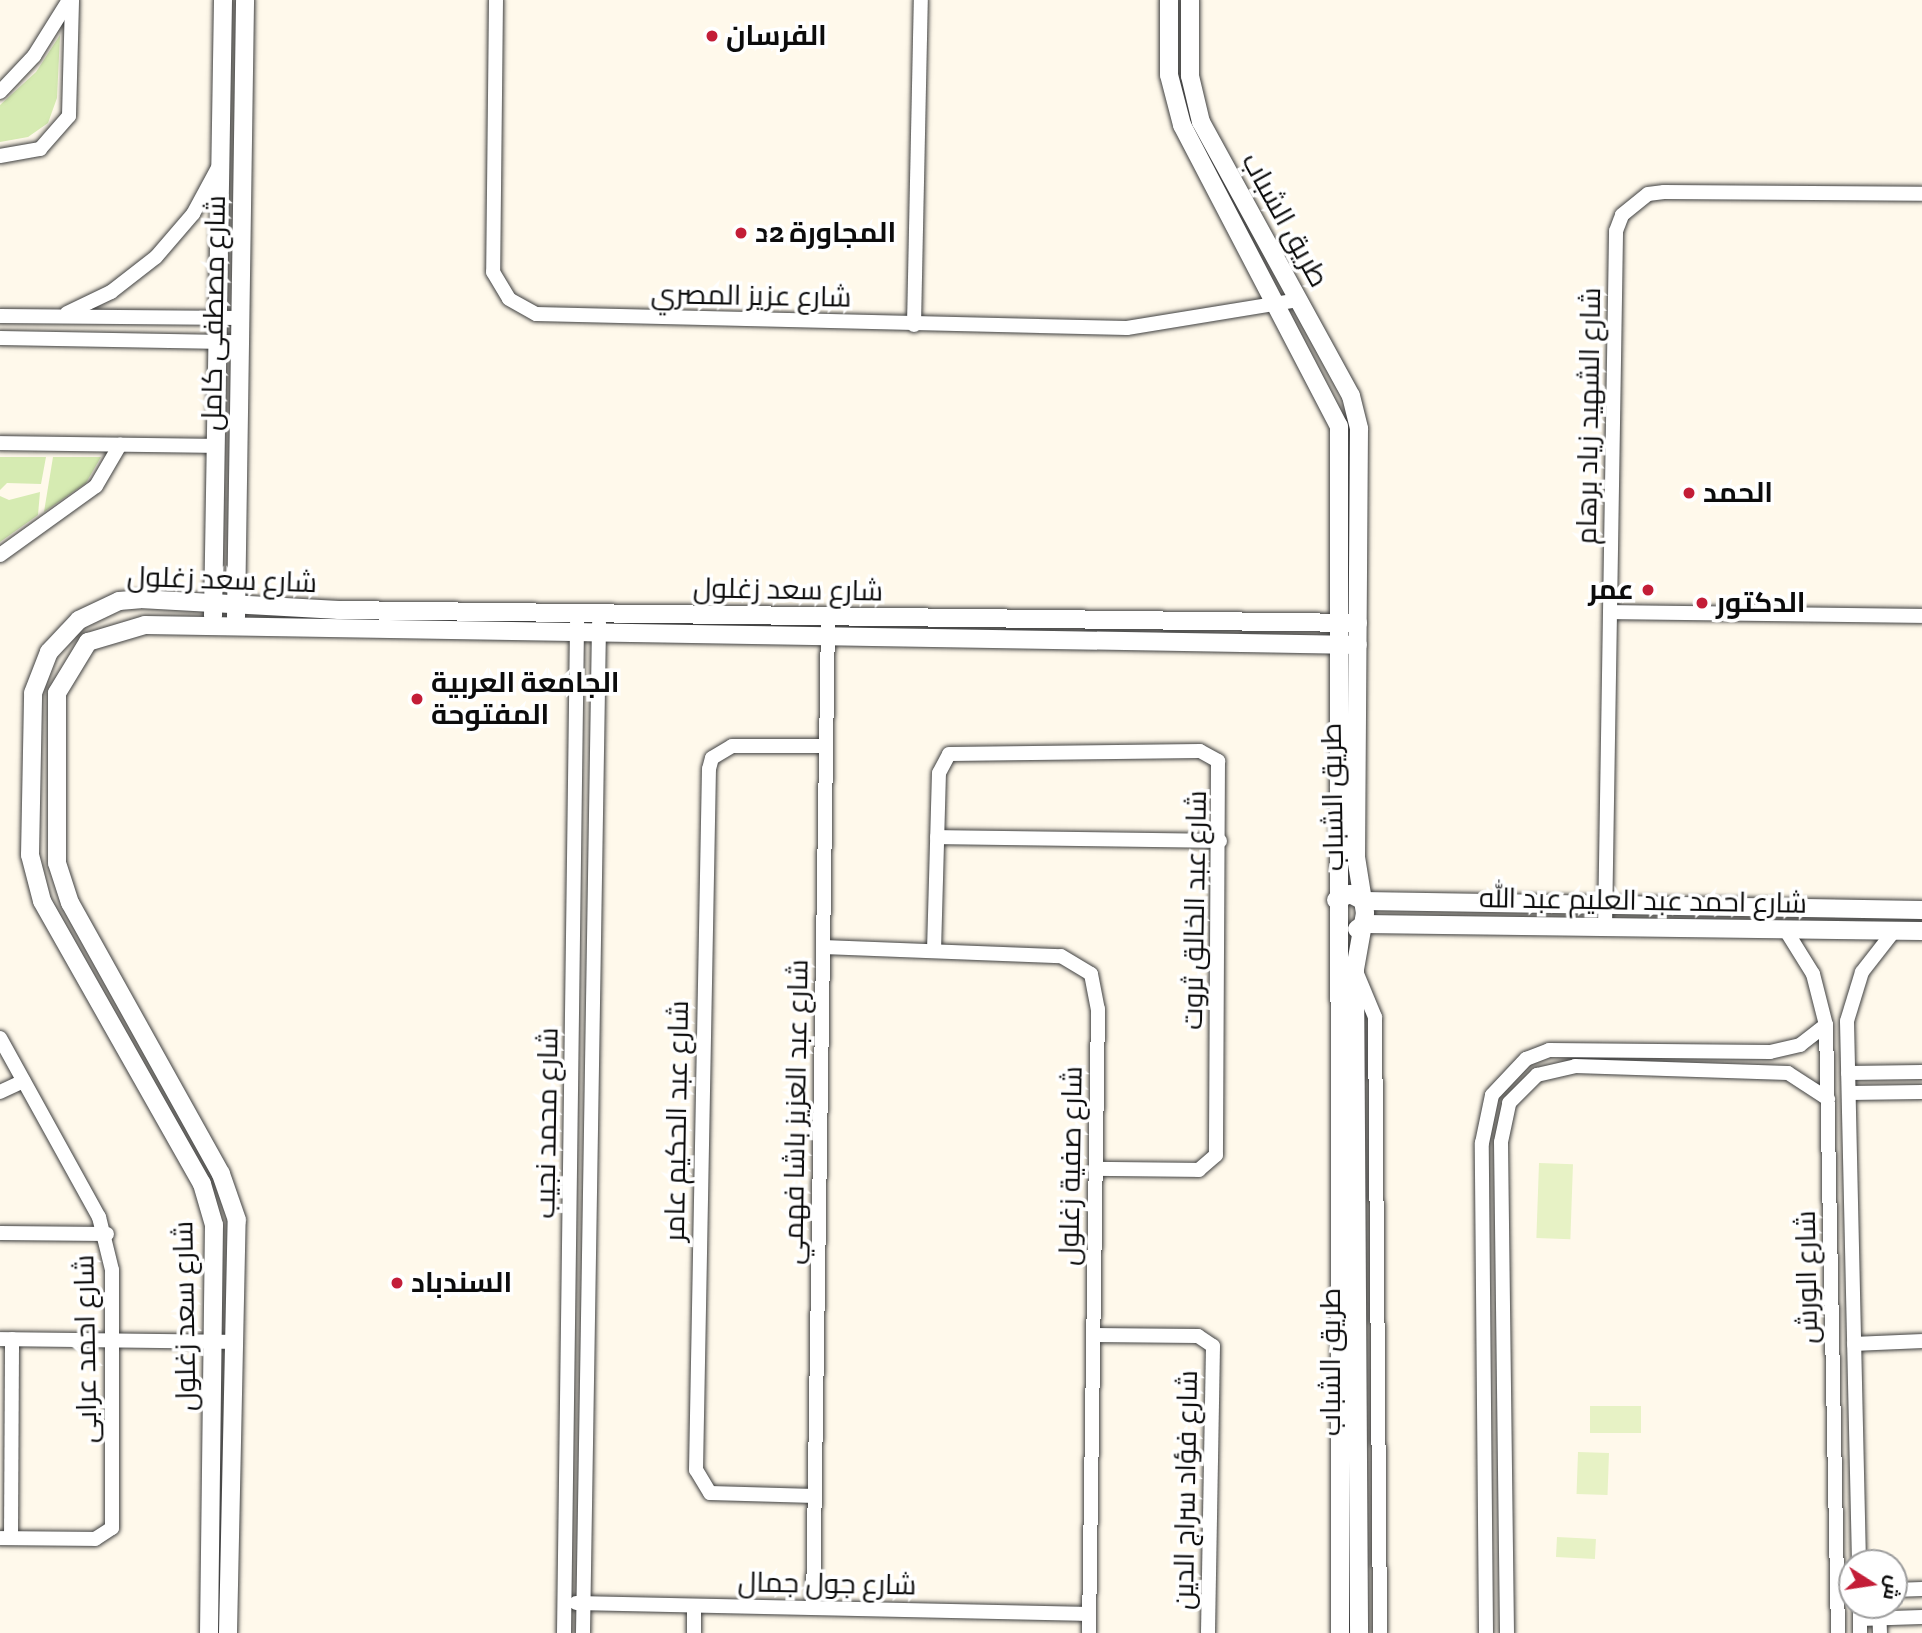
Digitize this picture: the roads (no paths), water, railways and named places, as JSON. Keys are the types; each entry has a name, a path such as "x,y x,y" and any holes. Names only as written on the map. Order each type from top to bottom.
{"street":[{"path":"0,92 34,57 71,0"},
{"path":"0,156 40,149 69,116 71,0"},
{"name":"شارع مصطفى كامل","path":"213,627 223,0"},
{"name":"شارع مصطفى كامل","path":"236,628 245,0"},
{"name":"شارع عزيز المصري","path":"496,0 492,256 499,287 517,307 552,316 1127,328 1298,300"},
{"path":"914,325 921,0"},
{"name":"طريق الشباب","path":"1169,0 1176,107 1339,426 1336,924 1340,1633"},
{"name":"طريق الشباب","path":"1190,0 1195,107 1356,412 1356,857 1364,901 1364,924 1355,969 1359,1633"},
{"path":"61,316 111,292 156,257 193,214 220,165"},
{"name":"شارع الشهيد زياد برهام","path":"1605,927 1616,230 1622,215 1648,194 1664,192 1922,194"},
{"path":"0,316 240,318"},
{"path":"0,338 240,342"},
{"path":"0,443 216,446"},
{"path":"0,555 96,486 120,444"},
{"path":"214,578 237,579"},
{"name":"شارع سعد زغلول","path":"209,1633 216,1246 209,1204 42,901 30,855 32,715 39,672 62,635 98,609 140,599 237,606 599,614 1358,623"},
{"path":"1610,612 1922,616"},
{"name":"شارع محمد نجيب","path":"564,1633 577,613"},
{"name":"شارع محمد نجيب","path":"583,1633 599,614"},
{"name":"شارع عبد العزيز باشا فهمي","path":"813,1608 828,617"},
{"name":"شارع سعد زغلول","path":"228,1633 239,1245 230,1196 96,948 57,863 55,713 63,674 88,642 106,632 145,625 1358,645"},
{"name":"شارع عبد الحكيم عامر","path":"815,1496 710,1493 696,1470 709,769 712,758 732,746 827,746"},
{"name":"شارع عبد الخالق ثروت","path":"934,951 941,762 958,750 1200,751 1211,754 1221,772 1216,1155 1199,1170 1095,1169"},
{"path":"937,837 1220,841"},
{"path":"1336,900 1350,894 1364,901"},
{"name":"شارع احمد عبد العليم عبد الله","path":"1364,901 1922,910"},
{"path":"1336,924 1350,931 1364,924"},
{"name":"شارع احمد عبد العليم عبد الله","path":"1364,924 1922,931"},
{"path":"574,929 594,930"},
{"name":"شارع الورش","path":"1785,929 1813,974 1826,1026 1838,1633"},
{"name":"شارع الورش","path":"1859,1549 1848,1073 1852,996 1894,931"},
{"name":"شارع صفية زغلول","path":"823,947 1061,956 1091,974 1097,992 1089,1633"},
{"path":"72,957 96,948"},
{"path":"1355,969 1376,1017 1380,1633"},
{"path":"97,1000 118,988"},
{"path":"1826,1026 1785,1050 1549,1050 1506,1075 1484,1118 1486,1628 1506,1628 1502,1122 1509,1103 1537,1075 1575,1066 1788,1073 1828,1099"},
{"name":"شارع احمد عرابى","path":"0,1038 107,1234 112,1340 112,1528 102,1539 5,1538"},
{"path":"1848,1073 1922,1072"},
{"path":"0,1092 24,1081"},
{"path":"1849,1093 1922,1092"},
{"path":"1830,1193 1852,1193"},
{"path":"0,1233 107,1234"},
{"path":"1484,1305 1504,1305"},
{"name":"شارع فؤاد سراج الدين","path":"1093,1335 1198,1336 1213,1346 1208,1633"},
{"path":"5,1538 6,1339 236,1342"},
{"path":"1854,1344 1922,1341"},
{"path":"1485,1523 1506,1523"},
{"name":"شارع جول جمال","path":"564,1603 1089,1614"},
{"path":"694,1606 694,1633"}],"place":[{"name":"الفرسان","path":"712,36"},
{"name":"المجاورة 2د","path":"741,233"},
{"name":"الحمد","path":"1689,493"},
{"name":"عمر","path":"1648,590"},
{"name":"الدكتور","path":"1702,603"},
{"name":"الجامعة العربية المفتوحة","path":"417,699"},
{"name":"السندباد","path":"397,1283"}]}
